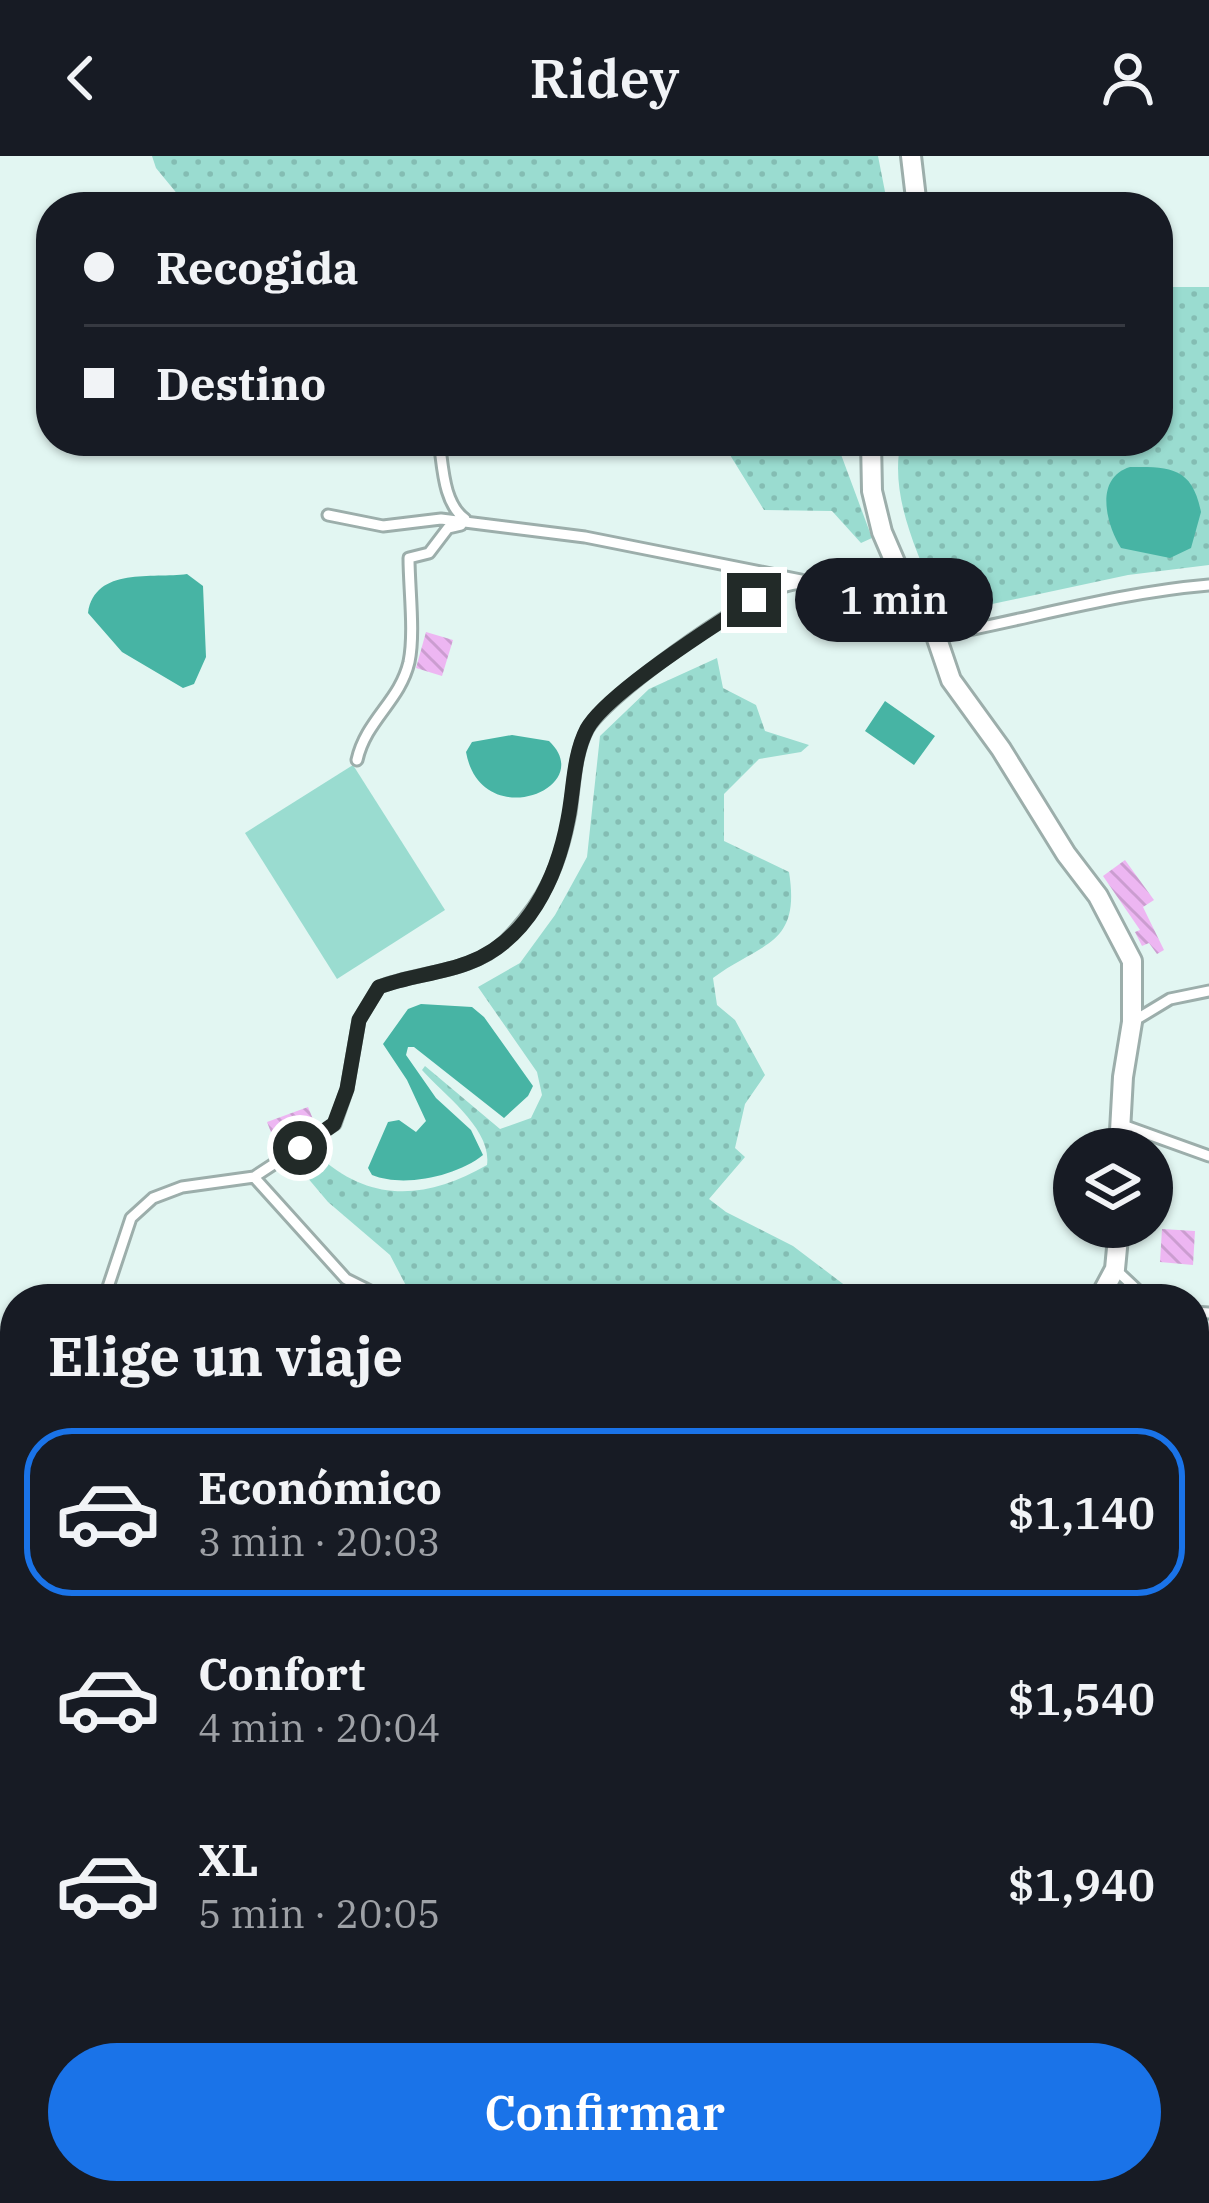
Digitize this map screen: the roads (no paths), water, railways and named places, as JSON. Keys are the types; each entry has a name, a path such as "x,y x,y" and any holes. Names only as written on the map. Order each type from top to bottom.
{"street":[{"path":"911,156 915,192"},
{"path":"871,456 872,491 882,532 910,597 936,636 951,680 1001,749 1122,938 1132,962 1132,1022 1120,1128"},
{"path":"1107,1284 1115,1269 1117,1248"}],"lane":[{"path":"442,456 457,514 472,523"},
{"path":"328,515 382,526 441,519 585,537 818,583"},
{"path":"357,760 362,736 391,702 409,661 410,558 429,554 448,528 472,523"},
{"path":"109,1284 131,1218 153,1198 182,1187 254,1177 334,1124 347,1089 359,1020 379,987 469,963 501,946 535,908 559,866 587,729 605,707 709,628 783,586 873,585 910,597"},
{"path":"936,636 1016,622 1091,600 1209,585"},
{"path":"1132,1022 1170,999 1209,991"},
{"path":"1120,1124 1209,1156"},
{"path":"254,1177 346,1279 356,1284"},
{"path":"1115,1269 1131,1284"}]}
